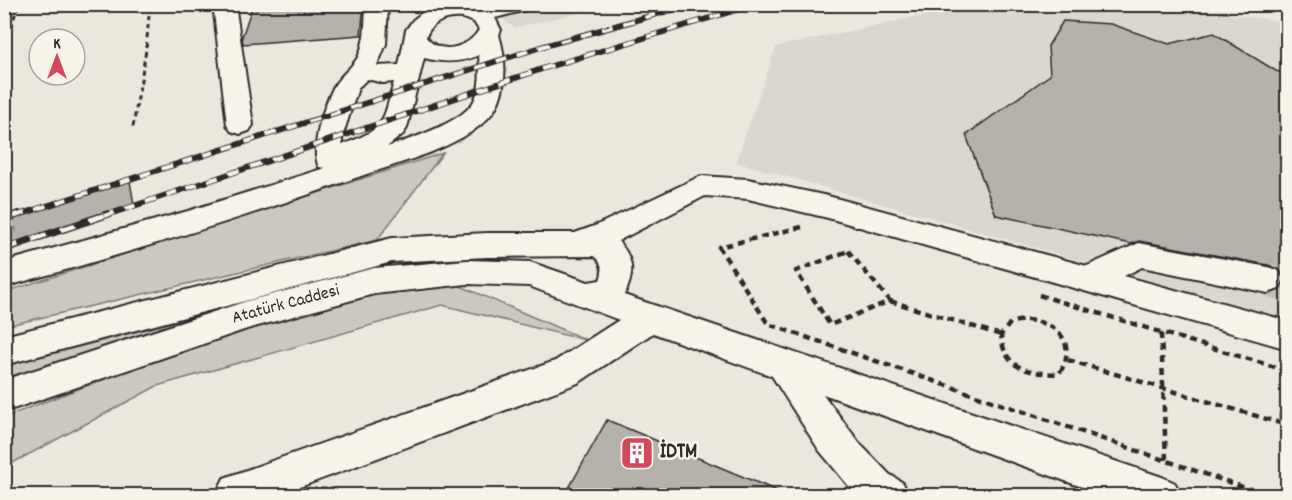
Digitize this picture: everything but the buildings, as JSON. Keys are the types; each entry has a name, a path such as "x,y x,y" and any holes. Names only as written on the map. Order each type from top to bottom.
{"street":[{"path":"224,4 240,125"},
{"path":"4,275 376,142 394,128 410,70 415,34 423,4"},
{"path":"415,34 427,19 436,15 458,10 475,17 522,4"},
{"path":"329,160 329,138 347,86 374,52 377,36 377,5"},
{"path":"415,34 418,44 425,50 447,55 473,49 475,17"},
{"path":"4,275 239,207 382,159 453,130 479,113 489,98 492,55 475,17"},
{"path":"365,66 367,71 378,75 390,76 410,70"},
{"path":"577,244 607,233 701,186 748,189 828,207 1287,335"},
{"path":"4,351 392,250 487,245 600,244 611,251 617,264 613,288 605,295 582,292"},
{"path":"1089,279 1139,255 1268,280"},
{"name":"Atatürk Caddesi","path":"4,396 247,315 374,281 467,272 521,273 582,292 784,365 1162,495"},
{"path":"234,495 237,491 566,372 651,318"},
{"path":"784,365 858,472 878,491 890,495"}],"path":[{"path":"4,53 18,4"},
{"path":"133,127 146,50 150,4"},
{"path":"812,225 719,246 768,324 1269,495"},
{"path":"4,233 16,229"},
{"path":"890,301 830,324 796,272 849,251 890,301 1001,335"},
{"path":"1037,294 1287,371"},
{"path":"1159,299 1166,460 1162,495"},
{"path":"1024,318 1044,322 1059,332 1066,346 1068,360 1059,374 1040,374 1018,368 1007,358 1001,344 1001,335 1011,322 1024,318"},
{"path":"1068,360 1281,423"},
{"path":"1287,405 1281,411 1281,423 1287,438"}],"shaded area":[{"path":"975,4 1159,5 1287,22 1287,320 736,162 776,47"},
{"path":"486,5 611,5 514,28"},
{"path":"443,153 377,240 5,326 5,292"},
{"path":"458,285 589,341 442,305 157,386 5,467 5,417 253,322 378,288"},
{"path":"227,308 5,379 5,366"}],"tunnel":[{"path":"1268,280 1288,286"}],"railway":[{"path":"15,216 541,47 692,4"},
{"path":"104,216 548,67 756,4"},
{"path":"4,219 19,214"},
{"path":"4,249 108,214"}],"place":[{"name":"İDTM","path":"637,453"}]}
